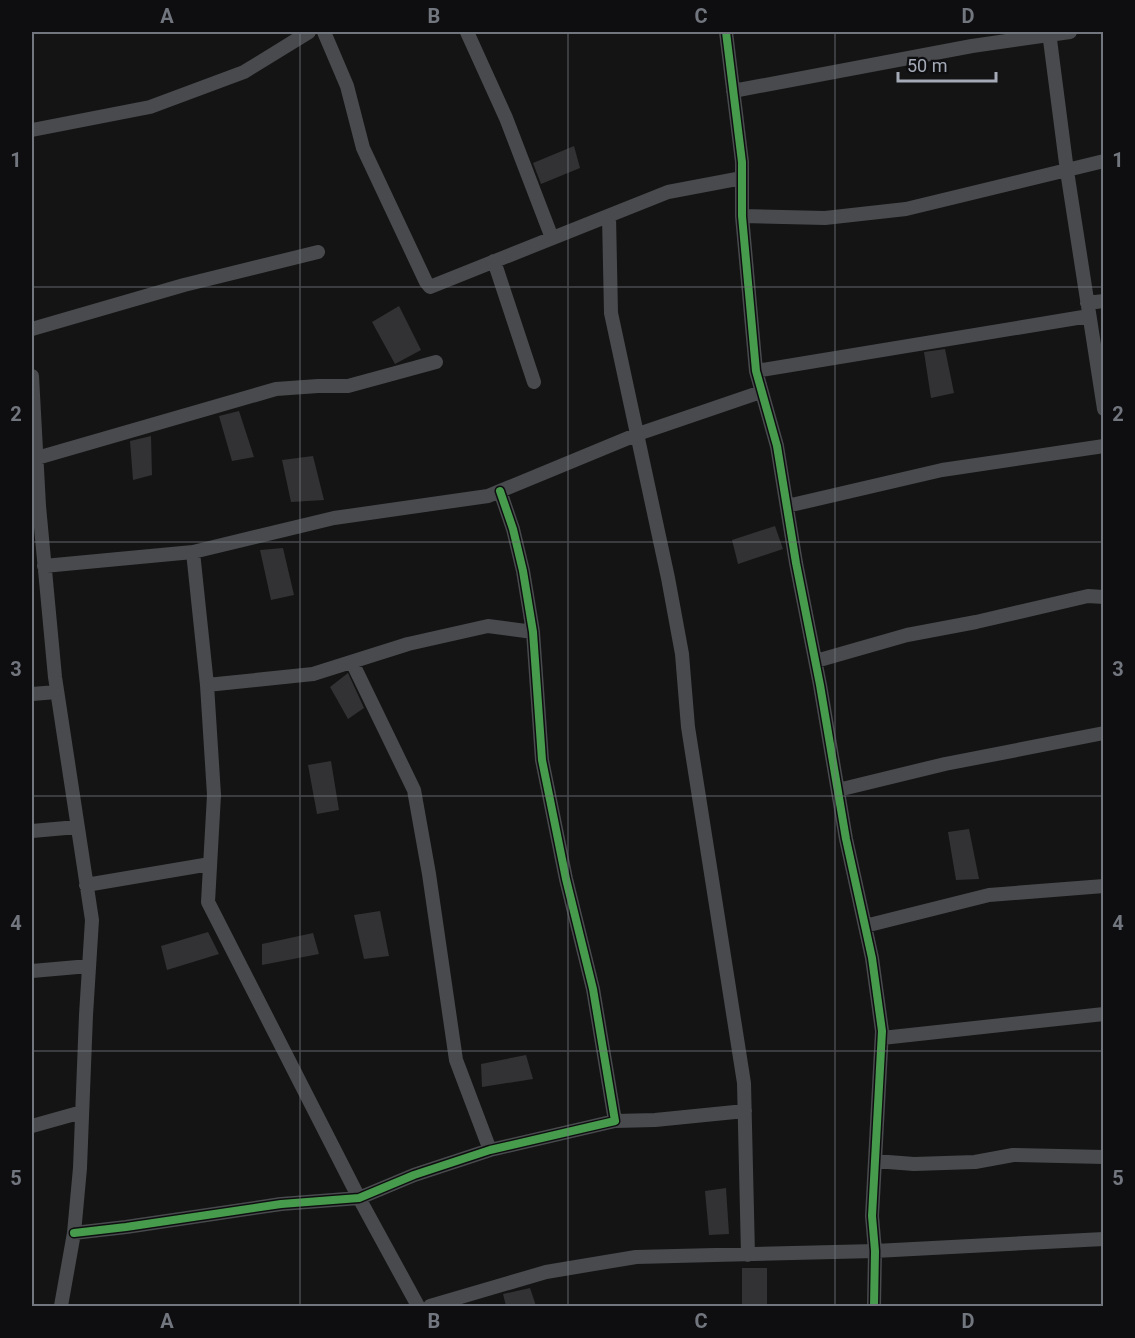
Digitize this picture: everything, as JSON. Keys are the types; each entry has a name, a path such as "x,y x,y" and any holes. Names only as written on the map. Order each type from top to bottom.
{"street":[{"path":"32,130 150,107 244,72 309,32"},
{"path":"324,32 347,86 363,148 430,287 668,192 742,178"},
{"path":"467,32 506,118 552,238"},
{"path":"726,32 742,162 742,216 756,371 777,446 838,790 872,958 882,1038 872,1216 875,1251 874,1306"},
{"path":"733,91 972,46 1070,32"},
{"path":"1050,34 1067,171 1104,409"},
{"path":"742,216 825,218 906,209 1104,161"},
{"path":"609,216 611,313 682,654 688,727 705,844 741,1060 744,1083 748,1255"},
{"path":"32,329 184,285 318,252"},
{"path":"494,261 534,382"},
{"path":"756,371 1088,309 1104,301"},
{"path":"37,458 276,389 348,386 436,362"},
{"path":"32,376 37,458 35,506 44,566 57,692 92,920 80,1168 74,1233 61,1306"},
{"path":"44,566 193,552 334,518 488,496 638,434 761,392"},
{"path":"787,506 942,470 1104,446"},
{"path":"500,491 521,560 533,632 542,760 566,879 593,989 615,1121"},
{"path":"193,552 207,685 214,795 207,902 359,1198 418,1306"},
{"path":"816,661 907,635 976,622 1088,596 1104,597"},
{"path":"207,685 313,674 408,644 488,626 533,632"},
{"path":"352,662 414,790 429,874 456,1060 490,1150"},
{"path":"32,694 57,692"},
{"path":"838,790 945,764 1104,733"},
{"path":"32,831 78,827"},
{"path":"86,885 210,864"},
{"path":"865,926 989,895 1104,886"},
{"path":"32,971 89,966"},
{"path":"882,1038 1104,1014"},
{"path":"74,1233 281,1204 359,1198 414,1175 490,1150 615,1121 655,1120 745,1111"},
{"path":"32,1126 82,1112"},
{"path":"875,1161 914,1164 975,1162 1013,1155 1104,1157"},
{"path":"430,1306 546,1272 636,1257 875,1251 1104,1239"}],"building":[{"path":"574,146 580,168 541,184 533,163"},
{"path":"399,306 421,350 395,364 372,322"},
{"path":"945,349 954,393 931,398 924,352"},
{"path":"239,411 254,457 232,461 219,416"},
{"path":"151,436 152,475 133,480 130,441"},
{"path":"313,456 324,500 291,502 282,460"},
{"path":"775,526 783,549 738,564 732,540"},
{"path":"283,548 294,595 271,600 260,550"},
{"path":"348,673 364,708 348,719 330,687"},
{"path":"331,761 339,810 317,814 308,765"},
{"path":"969,829 979,879 956,880 948,832"},
{"path":"380,911 389,956 364,959 354,915"},
{"path":"208,932 219,954 167,970 161,946"},
{"path":"313,933 319,954 262,965 262,944"},
{"path":"526,1055 533,1079 482,1087 481,1064"},
{"path":"726,1188 729,1234 709,1235 705,1191"},
{"path":"742,1268 767,1268 767,1306 742,1306"},
{"path":"530,1288 536,1306 506,1306 503,1294"}],"cycle path":[{"path":"726,32 742,162 742,216 756,371 777,446 846,839 872,958 882,1031 872,1216 875,1251 874,1306"},
{"path":"74,1233 281,1204 359,1198 414,1175 490,1150 615,1121 593,989 566,879 542,760 533,632 523,571 513,529 500,491"}]}
